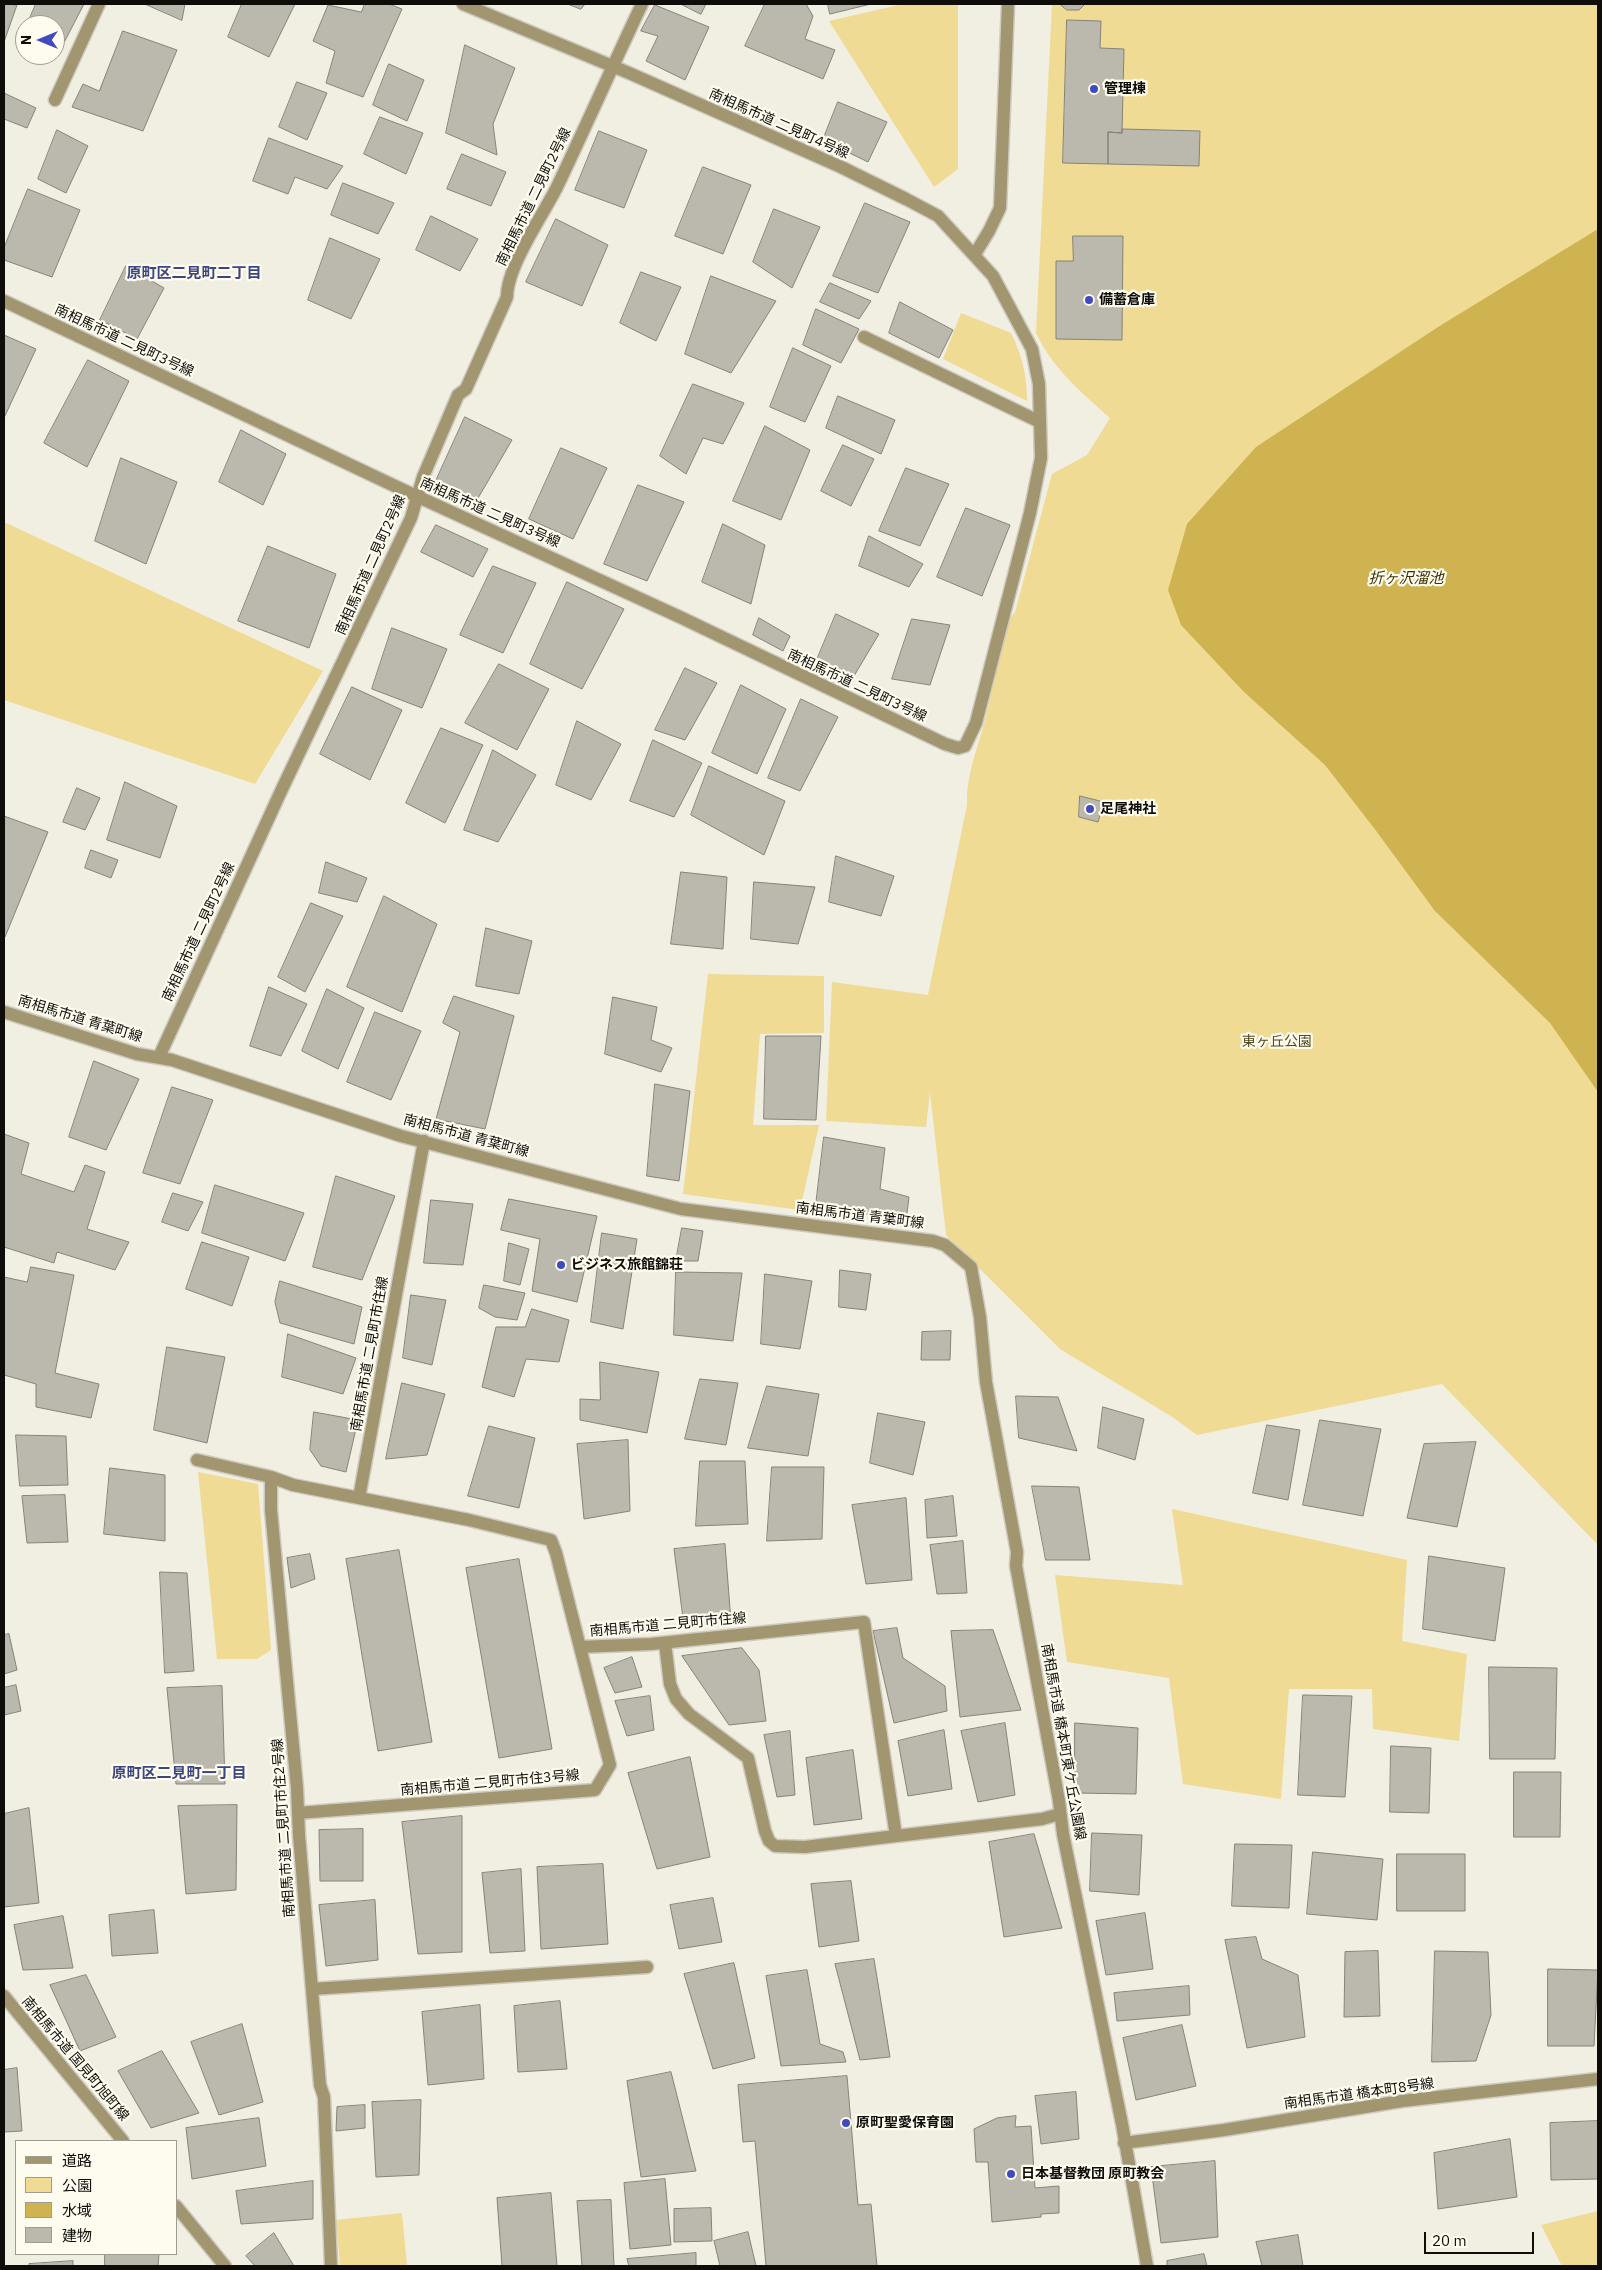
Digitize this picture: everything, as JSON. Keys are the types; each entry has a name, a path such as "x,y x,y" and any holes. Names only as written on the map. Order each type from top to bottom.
{"street":[{"path":"55,100 99,4"},
{"name":"南相馬市道 二見町4号線","path":"463,4 612,68 628,73 906,199 938,216 975,254 993,276 1028,339 1039,384 1041,458 1030,513 976,723 965,746"},
{"name":"南相馬市道 二見町2号線","path":"159,1057 282,789 411,518 423,477 458,395 466,389 507,297 507,288 518,261 556,188 642,4"},
{"path":"975,254 990,231 1000,208 1008,4"},
{"name":"南相馬市道 二見町3号線","path":"4,301 418,497 673,613 945,744 958,748 965,746"},
{"path":"864,337 1040,422"},
{"name":"南相馬市道 青葉町線","path":"4,1012 137,1054 172,1060 424,1142 680,1209 933,1241"},
{"name":"南相馬市道 二見町市住線","path":"424,1142 359,1498 551,1540 580,1648 665,1643 864,1622 896,1836"},
{"name":"南相馬市道 橋本町東ケ丘公園線","path":"933,1241 945,1245 971,1267 974,1279 986,1382 1017,1552 1016,1566 1060,1814 1147,2266"},
{"path":"197,1460 271,1477 293,1485 359,1498"},
{"name":"南相馬市道 二見町市住2号線","path":"271,1477 271,1510 320,2085 324,2097 331,2266"},
{"path":"665,1643 670,1684 676,1699 689,1714 748,1758 765,1831 769,1841 775,1846 805,1847 1042,1819 1060,1814"},
{"name":"南相馬市道 二見町市住3号線","path":"298,1813 595,1790 610,1765 580,1648"},
{"path":"312,1989 647,1967"},
{"name":"南相馬市道 国見町旭町線","path":"4,1996 123,2140"},
{"name":"南相馬市道 橋本町8号線","path":"1124,2143 1224,2130 1402,2101 1598,2079"},
{"path":"178,2208 225,2266"}],"green space":[{"path":"903,4 958,4 958,169 934,187 829,21"},
{"name":"東ヶ丘公園","path":"1052,4 1598,4 1598,1545 1442,1384 1197,1435 1174,1418 1060,1349 946,1235 930,1092 926,1127 826,1121 832,982 928,995 967,805 969,776 986,718 1005,625 1015,612 1052,474 1087,455 1110,418 1059,369 1036,333"},
{"path":"961,313 1011,333 1023,366 1027,401 943,359"},
{"path":"4,522 323,671 255,784 4,700"},
{"path":"708,974 824,976 824,1033 760,1034 753,1125 819,1125 800,1210 683,1194"},
{"path":"198,1472 258,1484 271,1650 257,1659 217,1659"},
{"path":"1172,1509 1407,1560 1402,1641 1467,1654 1459,1741 1373,1729 1372,1689 1289,1689 1281,1799 1183,1784 1169,1678 1067,1662 1055,1575 1183,1585"},
{"path":"1598,2211 1598,2266 1562,2266 1541,2225"},
{"path":"402,2213 407,2266 340,2266 336,2220"}],"water":[{"name":"折ヶ沢溜池","path":"1598,229 1598,1092 1550,1023 1435,911 1325,765 1244,692 1181,625 1168,590 1187,524 1256,447 1438,327"}],"building":[{"path":"4,4 17,5 4,42"},
{"path":"36,4 84,4 65,41 65,15 31,15"},
{"path":"145,4 185,4 182,20"},
{"path":"242,4 295,4 269,57 228,37"},
{"path":"365,4 389,4 402,9 363,97 326,83 335,51 313,41 328,5 361,12"},
{"path":"568,4 585,4 581,9"},
{"path":"681,4 706,4 701,14"},
{"path":"765,4 806,4 813,16 805,39 835,50 823,79 745,46"},
{"path":"828,4 871,4 830,14"},
{"path":"1060,4 1085,4 1079,10 1067,10"},
{"path":"655,5 709,27 685,80 646,61 658,36 641,31"},
{"name":"管理棟","path":"1067,20 1101,21 1100,48 1124,49 1122,133 1108,132 1108,164 1063,163"},
{"path":"123,31 177,50 143,131 72,107 83,84 99,91"},
{"path":"465,45 515,68 493,124 497,155 446,133"},
{"path":"389,64 424,80 407,121 373,105"},
{"path":"297,82 327,93 307,140 279,127"},
{"path":"4,93 36,108 27,128 4,119"},
{"path":"838,102 887,122 868,162 823,140"},
{"path":"380,117 423,133 406,174 364,154"},
{"path":"1122,129 1200,131 1199,166 1108,164 1108,132 1122,133"},
{"path":"57,130 88,146 66,193 38,179"},
{"path":"599,131 647,150 624,208 575,190"},
{"path":"269,138 343,166 327,189 295,177 288,194 253,181"},
{"path":"462,154 506,172 491,206 447,189"},
{"path":"703,167 751,185 723,254 675,236"},
{"path":"343,183 394,203 378,234 331,215"},
{"path":"28,189 80,210 52,277 4,260 4,248"},
{"path":"865,203 910,222 878,293 833,276"},
{"path":"774,209 820,227 792,288 753,262"},
{"path":"431,216 478,239 460,271 416,250"},
{"path":"556,219 608,245 582,306 526,282"},
{"name":"備蓄倉庫","path":"1073,236 1123,236 1122,340 1056,339 1056,261 1073,261"},
{"path":"330,238 380,259 351,319 308,300"},
{"path":"126,266 164,288 137,339 100,320"},
{"path":"641,272 681,287 656,341 620,323"},
{"path":"711,276 776,301 731,373 685,354"},
{"path":"830,283 871,301 859,319 820,302"},
{"path":"900,302 953,330 939,358 889,333"},
{"path":"816,309 859,329 841,363 803,345"},
{"path":"4,335 36,349 4,418"},
{"path":"793,348 831,366 805,422 770,407"},
{"path":"88,360 129,381 87,467 44,443"},
{"path":"693,384 744,403 723,444 703,438 686,474 660,456"},
{"path":"838,396 895,420 881,454 826,428"},
{"path":"465,417 512,440 474,505 435,483"},
{"path":"765,426 810,450 781,520 733,501"},
{"path":"241,430 286,454 263,505 219,482"},
{"path":"843,445 874,459 851,506 821,491"},
{"path":"561,448 607,468 573,539 529,519"},
{"path":"121,458 177,482 146,564 95,541"},
{"path":"906,468 949,484 920,546 879,531"},
{"path":"638,485 684,502 647,581 604,564"},
{"path":"966,508 1010,525 982,596 937,577"},
{"path":"723,524 765,545 751,604 702,582"},
{"path":"436,525 488,549 473,577 421,552"},
{"path":"869,536 923,564 909,587 859,566"},
{"path":"268,546 336,574 309,648 238,621"},
{"path":"493,566 536,583 503,653 460,635"},
{"path":"567,582 624,609 582,689 530,664"},
{"path":"836,614 879,634 851,681 816,662"},
{"path":"759,618 790,636 783,651 753,635"},
{"path":"912,619 950,625 930,685 892,679"},
{"path":"392,628 447,649 422,708 372,689"},
{"path":"499,664 549,689 517,750 465,723"},
{"path":"685,668 717,683 685,740 655,730"},
{"path":"741,685 786,709 757,774 712,753"},
{"path":"352,687 402,710 370,780 320,754"},
{"path":"801,699 838,717 800,791 768,778"},
{"path":"577,721 621,744 591,800 556,785"},
{"path":"441,728 483,745 445,823 406,803"},
{"path":"653,740 702,763 674,817 630,801"},
{"path":"493,750 536,775 498,842 464,830"},
{"path":"709,766 785,801 764,855 691,815"},
{"path":"125,782 177,806 160,858 107,840"},
{"path":"77,788 100,798 85,830 63,822"},
{"name":"足尾神社","path":"1080,796 1104,802 1098,822 1079,817"},
{"path":"4,816 48,832 5,937 4,937"},
{"path":"91,850 118,860 111,878 85,868"},
{"path":"836,856 894,876 881,916 829,902"},
{"path":"326,862 367,878 357,902 319,893"},
{"path":"681,872 727,877 723,949 671,944"},
{"path":"754,882 815,887 798,944 751,939"},
{"path":"384,896 437,924 402,1012 347,987"},
{"path":"311,903 343,916 305,992 278,977"},
{"path":"486,928 532,941 519,994 476,986"},
{"path":"269,987 307,1004 281,1056 250,1046"},
{"path":"327,989 364,1008 338,1069 302,1051"},
{"path":"454,996 514,1016 485,1129 436,1119 460,1032 443,1023"},
{"path":"613,997 657,1007 651,1040 672,1048 661,1072 605,1054"},
{"path":"375,1012 421,1031 391,1100 347,1082"},
{"path":"766,1036 821,1036 816,1120 764,1119"},
{"path":"94,1061 139,1079 106,1150 69,1137"},
{"path":"655,1084 690,1091 679,1181 647,1176"},
{"path":"172,1087 213,1100 180,1184 143,1173"},
{"path":"4,1134 29,1143 21,1174 74,1192 85,1165 105,1172 87,1229 129,1242 115,1270 57,1252 54,1263 4,1247"},
{"path":"824,1137 885,1148 880,1189 909,1197 906,1221 816,1205"},
{"path":"336,1176 395,1196 362,1280 313,1267"},
{"path":"215,1185 304,1213 285,1261 202,1233"},
{"path":"173,1193 203,1202 188,1231 162,1222"},
{"name":"ビジネス旅館錦荘","path":"509,1199 597,1216 577,1302 532,1291 540,1239 501,1230"},
{"path":"431,1200 473,1204 463,1265 424,1263"},
{"path":"682,1228 703,1231 698,1261 676,1261"},
{"path":"602,1233 637,1239 623,1329 591,1322"},
{"path":"202,1242 249,1257 232,1306 186,1289"},
{"path":"509,1243 529,1249 520,1285 504,1281"},
{"path":"31,1267 74,1275 55,1373 99,1384 91,1418 36,1407 36,1384 4,1375 4,1277 27,1282"},
{"path":"840,1270 871,1274 866,1310 839,1307"},
{"path":"676,1272 742,1273 733,1341 674,1335"},
{"path":"765,1274 812,1281 800,1349 761,1344"},
{"path":"280,1281 362,1307 354,1344 280,1323 275,1302"},
{"path":"484,1285 525,1293 517,1320 495,1317 479,1308"},
{"path":"411,1295 446,1300 432,1365 403,1358"},
{"path":"532,1309 569,1320 559,1362 526,1359 514,1397 482,1387 496,1327 525,1327"},
{"path":"951,1331 950,1360 921,1360 922,1332"},
{"path":"288,1334 356,1358 343,1394 282,1377"},
{"path":"167,1347 225,1357 207,1443 154,1430"},
{"path":"600,1362 659,1372 647,1433 580,1420 580,1399 600,1400"},
{"path":"700,1379 738,1383 726,1445 685,1439"},
{"path":"402,1383 445,1394 427,1455 386,1459"},
{"path":"767,1386 819,1394 808,1456 748,1448"},
{"path":"1016,1396 1058,1397 1077,1451 1019,1438"},
{"path":"1103,1407 1144,1419 1135,1460 1098,1448"},
{"path":"314,1412 358,1420 346,1472 321,1466 310,1450"},
{"path":"878,1413 925,1422 913,1475 870,1463"},
{"path":"1320,1420 1381,1429 1363,1516 1303,1505"},
{"path":"1267,1425 1300,1430 1288,1500 1253,1493"},
{"path":"489,1426 535,1438 519,1508 468,1496"},
{"path":"16,1435 66,1436 68,1485 20,1486"},
{"path":"628,1440 630,1511 584,1519 577,1444"},
{"path":"1476,1442 1457,1527 1407,1518 1424,1444"},
{"path":"700,1461 745,1461 748,1524 696,1526"},
{"path":"772,1467 824,1467 822,1539 767,1541"},
{"path":"110,1468 165,1475 165,1541 104,1534"},
{"path":"1032,1486 1079,1487 1090,1560 1046,1560"},
{"path":"65,1495 68,1542 27,1543 22,1496"},
{"path":"953,1496 957,1536 927,1538 925,1500"},
{"path":"906,1498 912,1580 866,1584 852,1505"},
{"path":"963,1541 967,1593 937,1594 930,1545"},
{"path":"725,1544 731,1622 684,1626 674,1549"},
{"path":"399,1550 432,1742 378,1751 346,1559"},
{"path":"310,1554 315,1579 291,1588 287,1558"},
{"path":"1429,1556 1505,1568 1495,1641 1423,1629"},
{"path":"519,1559 552,1749 499,1758 466,1568"},
{"path":"160,1572 187,1573 194,1671 165,1673"},
{"path":"897,1628 903,1658 945,1686 947,1711 894,1723 873,1631"},
{"path":"993,1630 1021,1710 960,1717 951,1631"},
{"path":"9,1634 17,1670 4,1674 4,1635"},
{"path":"742,1648 759,1670 766,1721 729,1725 682,1656"},
{"path":"632,1657 642,1687 615,1693 604,1668"},
{"path":"1489,1667 1557,1668 1555,1759 1490,1759"},
{"path":"16,1685 21,1711 4,1715 4,1688"},
{"path":"222,1686 225,1784 176,1784 167,1688"},
{"path":"1303,1695 1352,1696 1345,1797 1298,1795"},
{"path":"650,1696 654,1730 627,1736 615,1701"},
{"path":"1005,1723 1015,1795 978,1802 961,1731"},
{"path":"1075,1723 1138,1728 1136,1794 1075,1793"},
{"path":"944,1730 952,1789 908,1796 898,1741"},
{"path":"790,1731 795,1795 777,1797 764,1735"},
{"path":"1391,1746 1431,1748 1429,1813 1390,1812"},
{"path":"853,1750 862,1819 814,1825 806,1758"},
{"path":"690,1757 710,1857 657,1869 628,1773"},
{"path":"1514,1772 1561,1772 1560,1837 1514,1837"},
{"path":"237,1805 236,1890 186,1894 178,1806"},
{"path":"29,1808 39,1903 4,1907 4,1814"},
{"path":"462,1816 462,1952 418,1954 402,1822"},
{"path":"363,1829 363,1881 320,1881 319,1830"},
{"path":"1092,1833 1142,1835 1139,1895 1090,1891"},
{"path":"1034,1834 1062,1928 1004,1937 989,1842"},
{"path":"1235,1844 1292,1845 1289,1908 1232,1906"},
{"path":"1313,1852 1383,1859 1377,1920 1307,1914"},
{"path":"1397,1854 1465,1854 1465,1911 1397,1911"},
{"path":"603,1864 608,1944 541,1949 537,1867"},
{"path":"521,1869 525,1951 490,1953 482,1873"},
{"path":"851,1881 859,1941 819,1947 811,1884"},
{"path":"713,1898 722,1942 679,1949 670,1905"},
{"path":"375,1900 378,1960 326,1966 319,1905"},
{"path":"154,1910 158,1953 112,1956 109,1915"},
{"path":"1145,1913 1153,1969 1106,1975 1096,1921"},
{"path":"63,1916 73,1968 23,1970 14,1925"},
{"path":"1256,1937 1262,1959 1298,1975 1305,2037 1247,2048 1225,1940"},
{"path":"1378,1951 1380,2016 1344,2017 1345,1952"},
{"path":"1435,1951 1488,1952 1491,2015 1476,2061 1432,2062"},
{"path":"874,1959 890,2057 860,2060 835,1964"},
{"path":"734,1963 755,2058 713,2069 684,1974"},
{"path":"1548,1969 1598,1970 1594,2046 1548,2046"},
{"path":"807,1970 820,2044 843,2052 846,2062 781,2066 766,1976"},
{"path":"86,1975 116,2037 80,2051 50,1985"},
{"path":"1189,1986 1190,2015 1117,2021 1114,1993"},
{"path":"560,2001 567,2069 518,2072 514,2006"},
{"path":"480,2005 484,2079 428,2085 422,2012"},
{"path":"242,2024 263,2102 219,2115 191,2042"},
{"path":"1182,2025 1196,2086 1136,2100 1123,2038"},
{"path":"162,2051 199,2113 151,2128 118,2071"},
{"path":"17,2068 22,2131 4,2132 4,2070"},
{"path":"671,2072 696,2171 641,2177 627,2081"},
{"path":"847,2076 858,2205 871,2204 877,2266 766,2266 755,2141 743,2142 738,2085"},
{"path":"1076,2092 1079,2139 1041,2144 1035,2096"},
{"path":"421,2100 419,2175 376,2177 372,2102"},
{"path":"365,2105 365,2128 336,2131 337,2107"},
{"name":"日本基督教団 原町教会","path":"1016,2116 1015,2127 1031,2126 1035,2188 1059,2186 1059,2213 1041,2214 1041,2217 992,2222 988,2162 976,2162 974,2129 997,2118"},
{"path":"259,2118 266,2166 192,2179 186,2128"},
{"path":"1598,2121 1598,2179 1551,2180 1550,2123"},
{"path":"1510,2139 1517,2197 1438,2209 1434,2153"},
{"path":"1215,2161 1218,2237 1161,2243 1151,2167"},
{"path":"665,2179 671,2245 630,2249 624,2183"},
{"path":"313,2181 313,2219 241,2224 236,2191"},
{"path":"551,2193 557,2266 502,2266 497,2198"},
{"path":"611,2200 614,2266 582,2266 577,2201"},
{"path":"711,2208 712,2241 674,2242 674,2209"},
{"path":"748,2232 756,2266 720,2266 714,2241"},
{"path":"274,2233 294,2266 255,2266 246,2256"},
{"path":"1298,2235 1303,2266 1262,2266 1256,2242"},
{"path":"696,2253 696,2266 629,2266 627,2259"},
{"path":"1204,2254 1207,2266 1167,2266 1167,2261"},
{"path":"105,2255 159,2255 158,2266 105,2266"},
{"path":"73,2261 73,2266 29,2266 29,2264"}],"place":[{"name":"管理棟","path":"1094,89"},
{"name":"備蓄倉庫","path":"1089,300"},
{"name":"足尾神社","path":"1090,809"},
{"name":"ビジネス旅館錦荘","path":"561,1265"},
{"name":"原町聖愛保育園","path":"846,2123"},
{"name":"日本基督教団 原町教会","path":"1011,2174"}],"district":[{"name":"原町区二見町二丁目","path":"194,274"},
{"name":"原町区二見町一丁目","path":"179,1774"}]}
